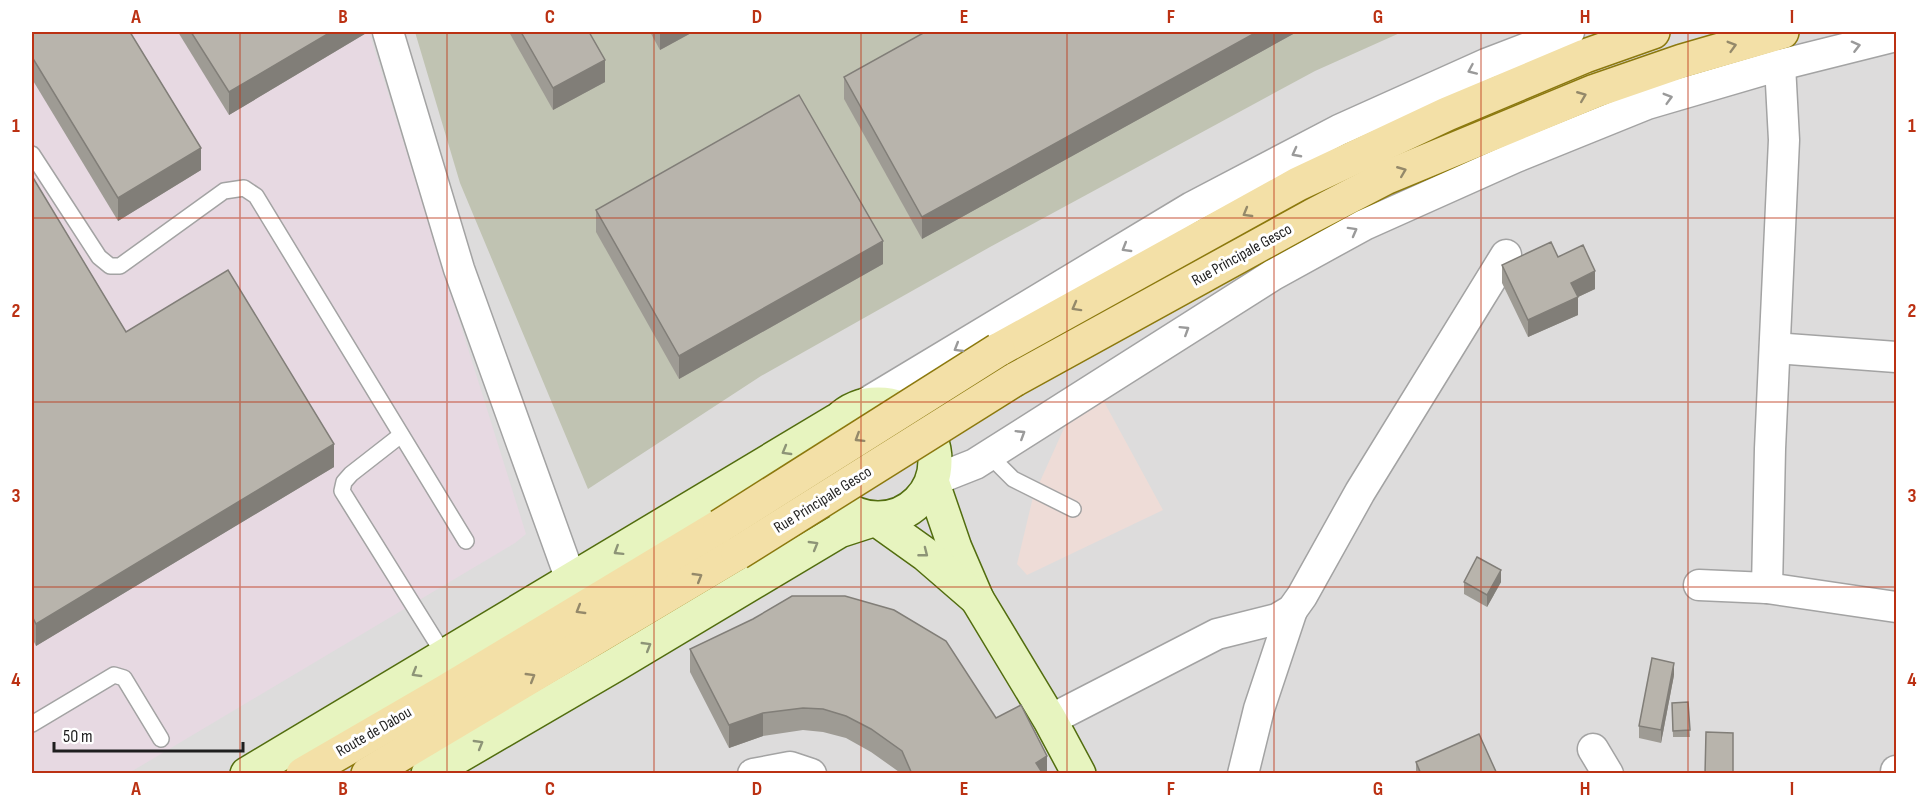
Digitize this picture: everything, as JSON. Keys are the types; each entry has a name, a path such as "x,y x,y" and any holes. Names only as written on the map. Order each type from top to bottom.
{"main road":[{"name":"Rue Principale Gesco","path":"446,691 720,526 998,350 1298,184 1447,114 1585,56 1653,32"},
{"name":"Rue Principale Gesco","path":"463,718 738,553 1014,381 1385,178 1594,91 1682,61 1782,32"},
{"name":"Route de Dabou","path":"303,774 446,691"},
{"name":"Route de Dabou","path":"368,774 463,718"}],"street":[{"path":"388,32 459,269 572,580"},
{"path":"247,774 1192,207 1318,141 1486,64 1569,32"},
{"path":"932,481 975,464 1273,274 1364,225 1516,157 1647,104 1780,65 1896,36"},
{"path":"1767,588 1770,449 1784,140 1780,65"},
{"path":"1244,774 1259,709 1292,610 1360,492 1506,255"},
{"path":"1775,348 1896,357"},
{"path":"428,774 839,531 876,519 894,517 910,509 924,497 932,481 936,463 933,446 925,429 913,416 898,408 880,404 849,413 825,436 820,455 821,474 828,492 841,506 858,515 876,519 926,554 977,599"},
{"path":"932,481 955,548 977,599 1050,720 1079,774"},
{"path":"1699,585 1767,588 1896,607"},
{"path":"1050,720 1217,634 1276,619 1292,610"},
{"path":"1593,749 1608,774"},
{"path":"753,774 790,767 811,774"}],"lane":[{"path":"32,154 99,257 110,266 120,266 224,191 244,189 256,196 466,541"},
{"path":"400,435 351,474 344,482 342,491 445,656"},
{"path":"989,455 1013,479 1073,509"},
{"path":"32,724 114,675 124,678 161,739"}],"shaded area":[{"path":"32,32 1896,32 1896,773 32,773"},
{"path":"32,32 369,32 526,534 515,543 129,773 32,773"},
{"path":"415,32 1402,32 1315,71 990,247 761,376 588,489 460,183"},
{"path":"1102,398 1163,510 1027,575 1017,564 1033,497 1065,426"}],"building":[{"path":"32,32 130,32 201,148 118,198 32,57"},
{"path":"191,32 331,32 229,92"},
{"path":"521,32 589,32 605,60 553,88"},
{"path":"925,32 1257,32 922,217 844,77"},
{"path":"799,95 883,241 679,356 596,210"},
{"path":"32,176 126,332 228,270 334,444 36,624 32,616"},
{"path":"1551,242 1558,257 1583,245 1595,271 1571,283 1578,297 1528,320 1502,265"},
{"path":"1477,557 1501,570 1487,595 1464,582"},
{"path":"792,596 845,596 894,610 946,641 996,718 1021,705 1047,756 1036,763 1043,774 912,774 902,751 871,729 846,716 823,709 803,708 763,713 729,725 690,649 753,619"},
{"path":"1652,658 1674,663 1661,730 1639,726"},
{"path":"1688,702 1690,730 1673,731 1672,703"},
{"path":"1706,732 1733,733 1733,774 1705,774"},
{"path":"1479,734 1497,774 1421,774 1416,762"}]}
